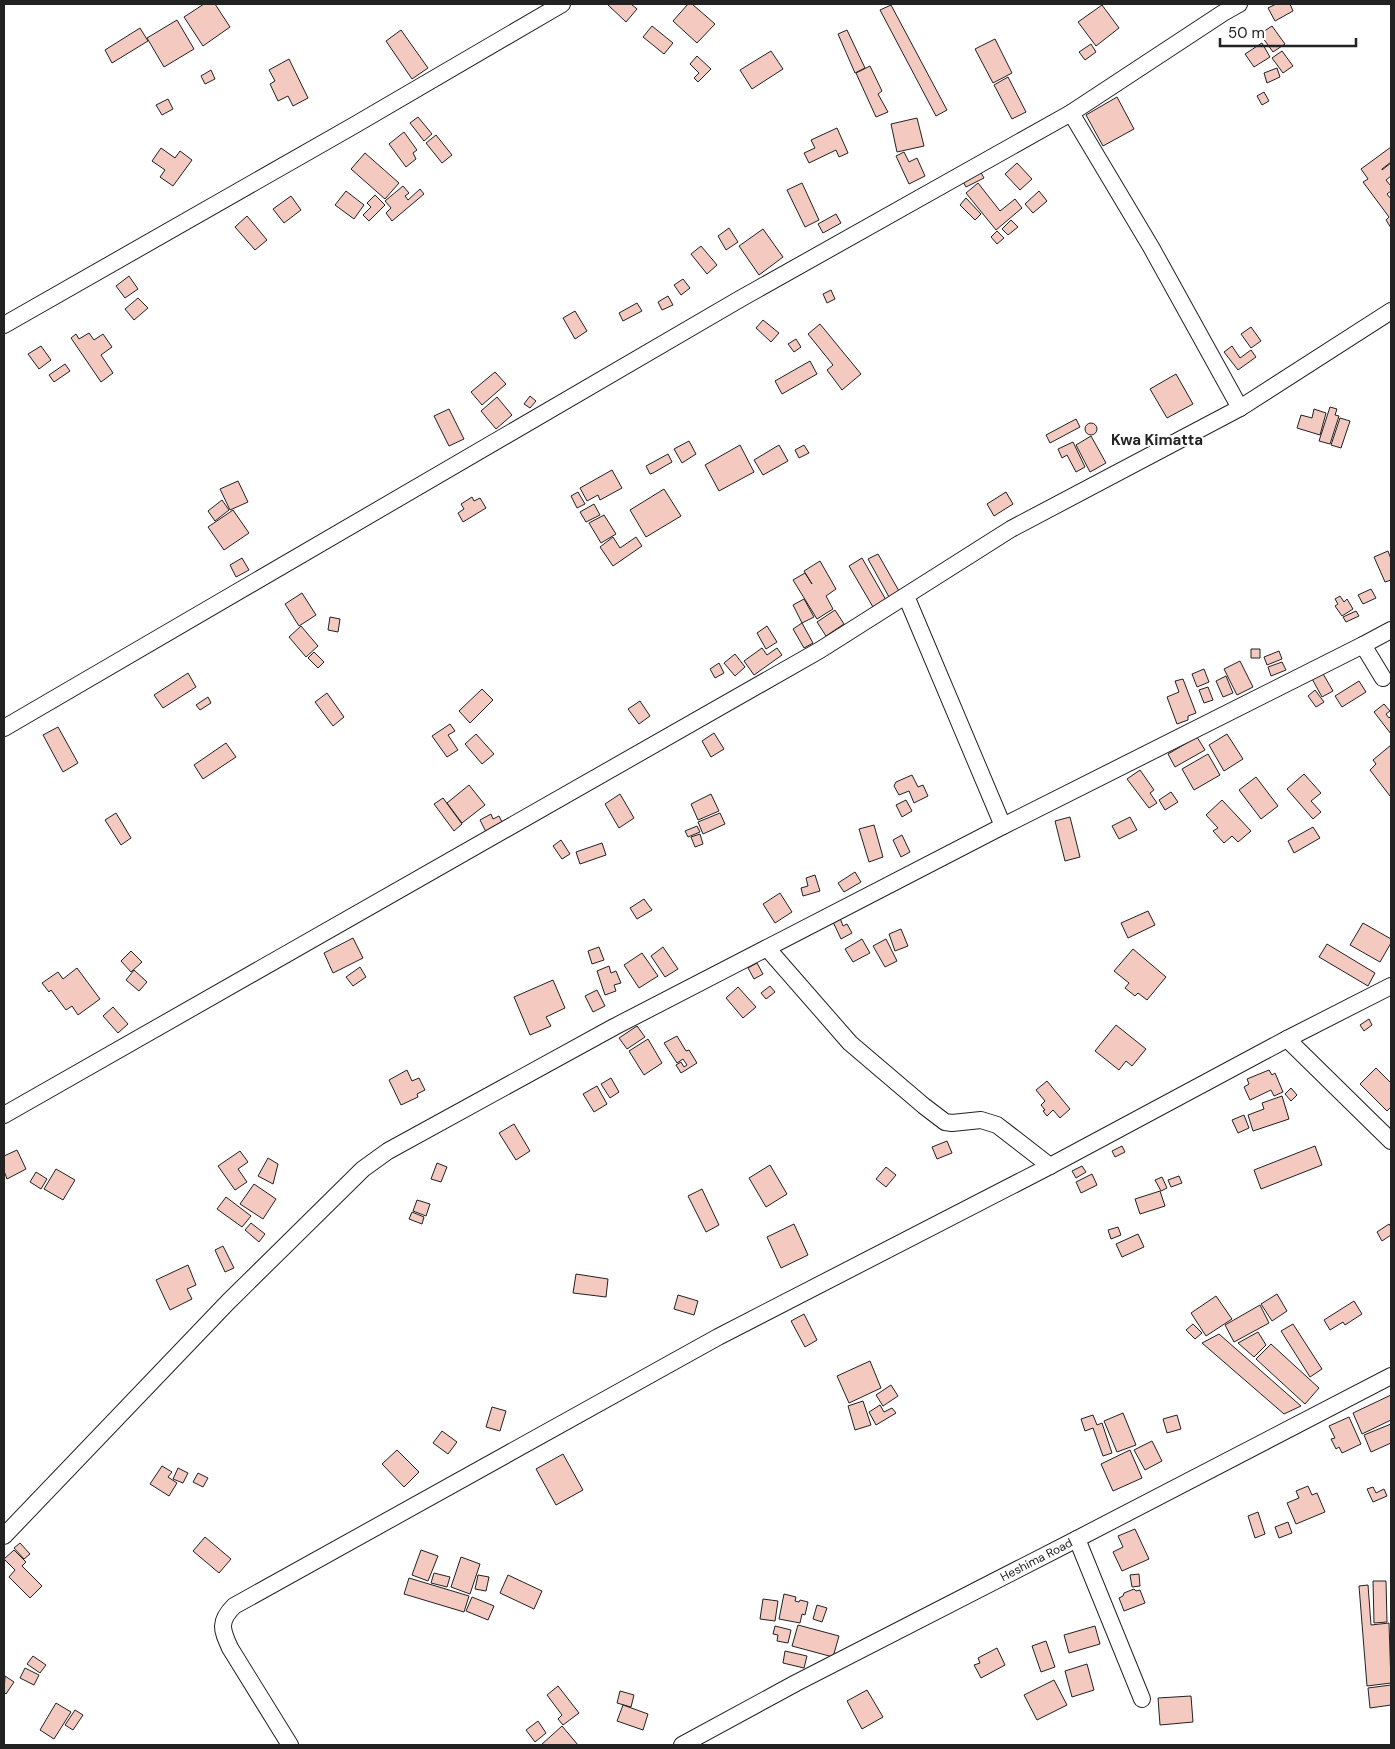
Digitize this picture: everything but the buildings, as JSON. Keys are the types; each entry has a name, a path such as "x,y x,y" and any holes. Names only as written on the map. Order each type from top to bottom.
{"street":[{"path":"4,325 353,126 562,4"},
{"path":"4,728 740,299 1071,113 1221,8 1239,4"},
{"path":"1071,113 1151,248 1240,408"},
{"path":"4,1115 820,650 1011,530 1240,408 1391,311"},
{"path":"906,596 1003,826"},
{"path":"4,1536 221,1310 363,1169 388,1151 614,1027 1003,826 1363,646 1391,630"},
{"path":"1363,646 1382,678"},
{"path":"767,948 850,1043 924,1106 945,1122 981,1120 997,1125 1050,1166"},
{"path":"290,1745 230,1648 224,1634 222,1626 224,1619 234,1606 718,1337 1050,1166 1287,1039 1391,986"},
{"path":"1287,1039 1391,1141"},
{"name":"Heshima Road","path":"682,1745 796,1683 1391,1376"},
{"path":"1077,1539 1142,1699"}],"district":[{"name":"Kwa Kimatta","path":"1157,440"}]}
